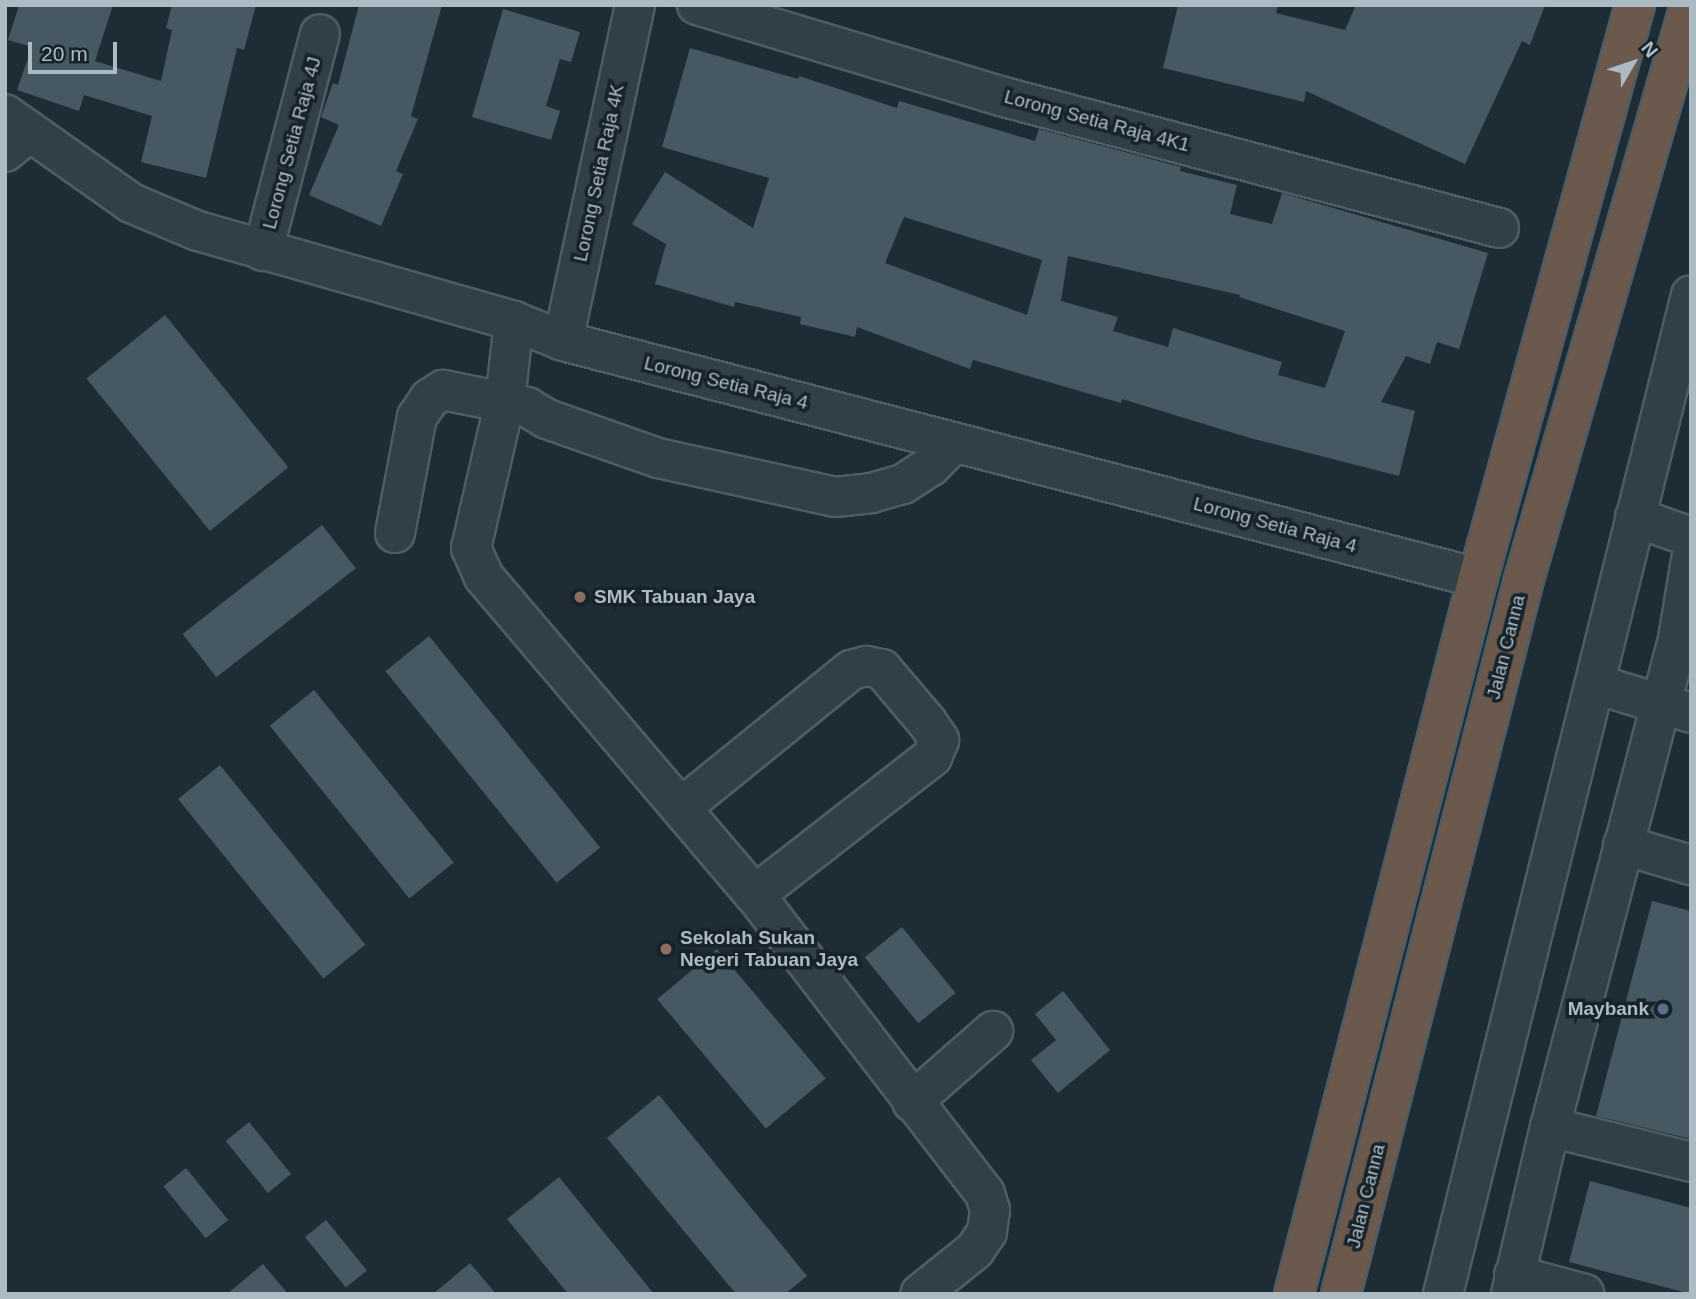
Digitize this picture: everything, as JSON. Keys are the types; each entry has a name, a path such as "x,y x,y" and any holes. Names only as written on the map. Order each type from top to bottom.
{"highway":[{"path":"1294,1294 1478,578 1635,5"},
{"name":"Jalan Canna","path":"1341,1294 1523,583 1690,5"}],"street":[{"name":"Lorong Setia Raja 4K","path":"563,341 635,5"},
{"name":"Lorong Setia Raja 4K1","path":"697,5 1004,97 1499,228"},
{"name":"Lorong Setia Raja 4J","path":"263,251 320,34"},
{"name":"Lorong Setia Raja 4","path":"13,133 131,202 198,231 263,251 514,321 563,341 1478,578"},
{"path":"1443,1294 1691,295"},
{"path":"514,321 505,401 471,548 484,577 755,895 985,1194 990,1210 988,1232 975,1250 920,1294"},
{"path":"395,533 417,417 429,399 443,390 505,401 658,458 835,497 871,493 903,484 931,466 954,442"},
{"path":"1635,517 1691,537"},
{"path":"1585,1294 1512,1284 1623,845 1676,709 1691,561"},
{"path":"681,807 850,670 866,666 882,669 939,740 932,757 755,895"},
{"path":"1595,684 1676,709"},
{"path":"1623,845 1691,865"},
{"path":"912,1102 993,1031"},
{"path":"1550,1127 1691,1162"}],"building":[{"path":"19,5 113,5 95,61 161,81 172,30 166,28 172,5 256,5 244,50 237,48 206,178 141,162 152,116 84,95 79,111 17,90 32,47 8,40"},
{"path":"359,5 442,5 411,116 418,119 396,171 403,174 381,226 309,195 339,125 321,117 333,83 338,85"},
{"path":"1178,5 1278,5 1276,13 1345,30 1356,5 1545,5 1530,45 1522,41 1465,164 1306,91 1304,102 1163,68"},
{"path":"503,9 580,32 571,62 560,59 546,106 560,111 551,140 472,117"},
{"path":"690,48 798,79 799,76 897,108 899,101 1035,141 1039,129 1181,167 1180,171 1237,185 1230,214 1272,224 1282,193 1488,253 1459,349 1437,342 1430,364 1406,356 1381,402 1415,411 1399,476 1250,438 1122,399 1121,403 973,360 970,369 857,327 855,337 800,324 801,317 735,302 734,307 655,284 666,244 632,224 665,172 753,228 769,178 662,147","holes":["904,217 1042,260 1027,315 885,263","1068,256 1240,295 1239,297 1345,331 1325,388 1278,375 1282,362 1173,328 1168,347 1113,331 1118,317 1061,301"]},
{"path":"165,315 288,467 210,531 87,379"},
{"path":"322,525 356,568 216,677 183,634"},
{"path":"429,636 600,847 557,883 385,671"},
{"path":"314,690 454,863 409,898 270,726"},
{"path":"220,765 365,945 323,979 178,799"},
{"path":"1652,901 1691,911 1691,1139 1596,1116"},
{"path":"902,927 955,993 918,1023 865,957"},
{"path":"717,949 826,1078 766,1129 657,999"},
{"path":"1063,991 1110,1050 1058,1093 1031,1060 1056,1040 1035,1014"},
{"path":"659,1095 807,1276 785,1294 736,1294 607,1138"},
{"path":"249,1122 291,1174 268,1193 226,1141"},
{"path":"186,1168 228,1220 206,1238 163,1186"},
{"path":"559,1177 654,1294 568,1294 507,1219"},
{"path":"1590,1181 1691,1208 1691,1294 1569,1262"},
{"path":"326,1220 367,1271 346,1288 305,1237"},
{"path":"470,1263 496,1294 433,1294"},
{"path":"263,1264 288,1294 227,1294"}],"place":[{"name":"SMK Tabuan Jaya","path":"580,597"},
{"name":"Sekolah Sukan Negeri Tabuan Jaya","path":"666,949"},
{"name":"Maybank","path":"1663,1009"}]}
